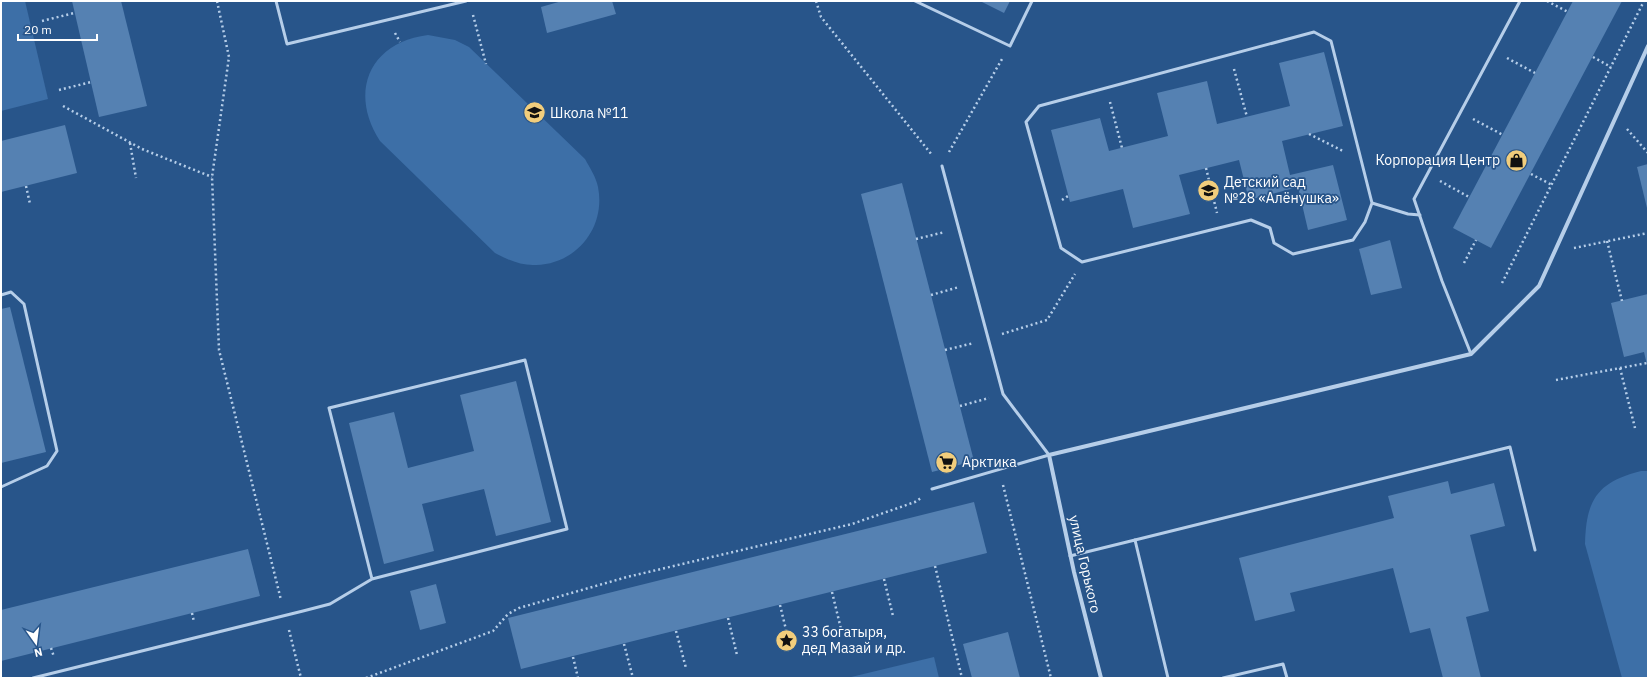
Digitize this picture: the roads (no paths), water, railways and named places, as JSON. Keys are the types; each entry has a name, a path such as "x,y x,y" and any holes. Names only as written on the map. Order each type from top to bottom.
{"street":[{"path":"1049,455 1471,354 1539,286 1648,46"},
{"name":"улица Горького","path":"1049,455 1070,556 1101,678"}],"lane":[{"path":"276,1 287,44 466,1"},
{"path":"915,1 1010,46 1032,1"},
{"path":"1471,354 1442,281 1414,199 1520,1"},
{"path":"1314,32 1331,41 1372,203 1365,222 1353,240 1293,254 1274,243 1270,228 1250,220 1082,262 1061,248 1026,122 1039,106 1314,32"},
{"path":"932,489 1049,455 1003,394 942,166"},
{"path":"1372,203 1408,214 1420,215"},
{"path":"1,295 11,292 24,304 57,451 47,466 1,486"},
{"path":"33,678 330,604 372,578 567,529 524,360 329,408 372,578"},
{"path":"1070,556 1510,447 1535,550"},
{"path":"1135,540 1168,678"},
{"path":"1223,678 1283,664 1287,678"}],"place":[{"name":"Школа №11","path":"535,113"},
{"name":"Корпорация Центр","path":"1516,160"},
{"name":"Детский сад №28 «Алёнушка»","path":"1208,190"},
{"name":"Арктика","path":"947,462"},
{"name":"33 богатыря, дед Мазай и др.","path":"786,640"}]}
